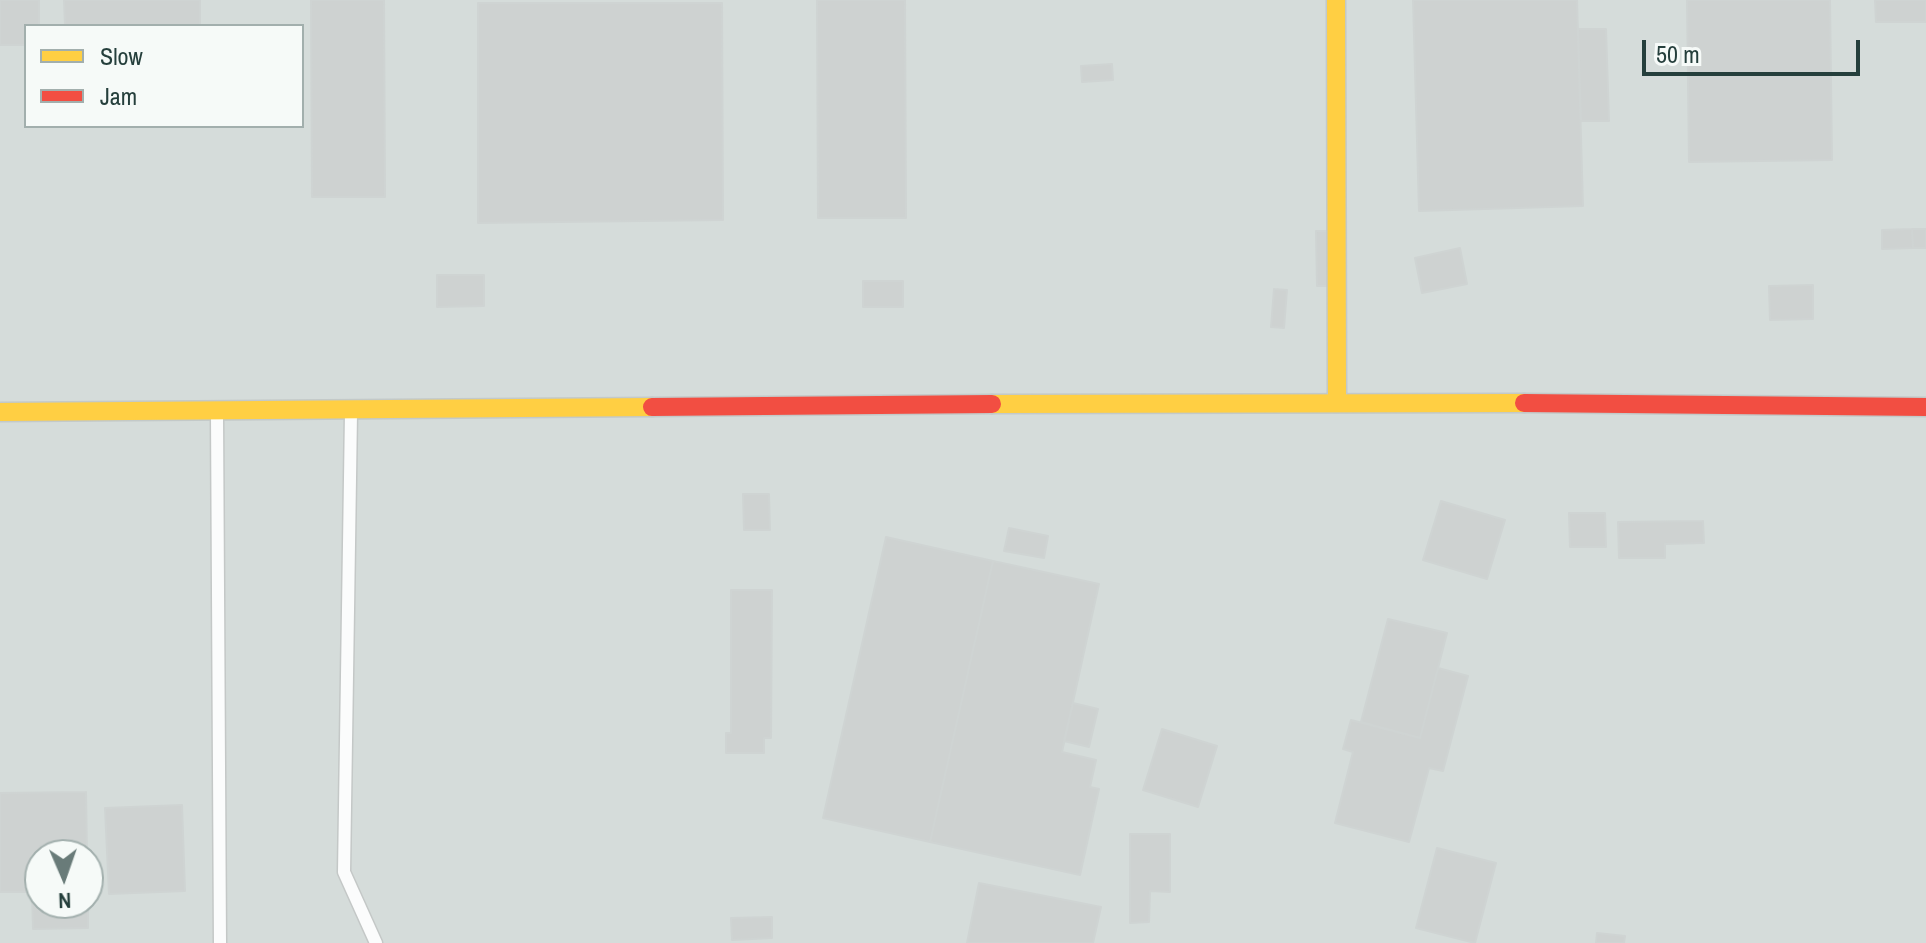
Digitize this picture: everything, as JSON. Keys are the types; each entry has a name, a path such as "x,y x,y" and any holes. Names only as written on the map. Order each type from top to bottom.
{"street":[{"path":"1336,0 1337,401"},
{"path":"0,412 1337,401 1926,407"}],"lane":[{"path":"351,409 344,872 376,943"},
{"path":"217,411 220,943"}],"shaded area":[{"path":"0,0 1926,0 1926,943 0,943"}],"building":[{"path":"0,0 39,0 39,24 24,24 24,45 0,45"},
{"path":"64,0 200,0 200,24 65,24"},
{"path":"311,0 384,0 385,197 312,197"},
{"path":"817,0 905,0 906,218 818,218"},
{"path":"1413,0 1577,0 1583,206 1419,211"},
{"path":"1687,0 1830,0 1832,160 1689,162"},
{"path":"1875,0 1926,0 1926,22 1876,22"},
{"path":"478,3 722,3 723,220 478,223"},
{"path":"1578,29 1606,29 1609,121 1581,121"},
{"path":"1112,64 1113,80 1082,82 1081,66"},
{"path":"1912,229 1913,248 1882,249 1882,230"},
{"path":"1912,229 1926,229 1926,248 1913,248"},
{"path":"1316,231 1331,231 1332,286 1317,286"},
{"path":"1460,248 1467,284 1422,293 1415,258"},
{"path":"437,275 484,275 484,306 437,307"},
{"path":"863,281 903,281 903,307 863,307"},
{"path":"1813,285 1813,319 1770,320 1769,286"},
{"path":"1274,289 1287,290 1284,328 1271,327"},
{"path":"743,494 769,494 770,530 744,530"},
{"path":"1441,501 1505,520 1487,579 1423,560"},
{"path":"1569,513 1605,513 1606,547 1570,547"},
{"path":"1703,521 1704,543 1665,544 1665,558 1619,558 1618,522"},
{"path":"1009,528 1048,536 1044,558 1004,551"},
{"path":"886,537 993,561 930,842 823,818"},
{"path":"993,561 1099,584 1062,752 1096,760 1090,787 1099,789 1080,875 930,842"},
{"path":"731,590 772,590 771,738 764,738 764,753 726,753 726,733 731,733"},
{"path":"1388,619 1447,633 1420,738 1361,722"},
{"path":"1438,668 1468,676 1443,771 1429,768 1409,842 1335,823 1353,752 1343,749 1351,720 1420,738"},
{"path":"1073,703 1098,709 1089,747 1064,741"},
{"path":"1162,729 1217,746 1198,807 1143,790"},
{"path":"86,792 87,839 24,839 24,892 0,892 0,793"},
{"path":"182,805 185,891 109,894 105,808"},
{"path":"1130,834 1170,834 1170,892 1150,891 1149,922 1130,923"},
{"path":"1437,848 1496,863 1475,943 1416,928"},
{"path":"979,883 1101,907 1093,943 967,943"},
{"path":"772,917 772,938 732,940 731,918"},
{"path":"33,919 88,919 88,928 33,929"},
{"path":"1597,933 1625,936 1624,943 1596,943"}],"traffic: slow":[{"path":"1336,0 1337,401"},
{"path":"992,404 1524,403"},
{"path":"0,412 652,407"}],"traffic: jam":[{"path":"1524,403 1926,407"},
{"path":"652,407 992,404"}]}
